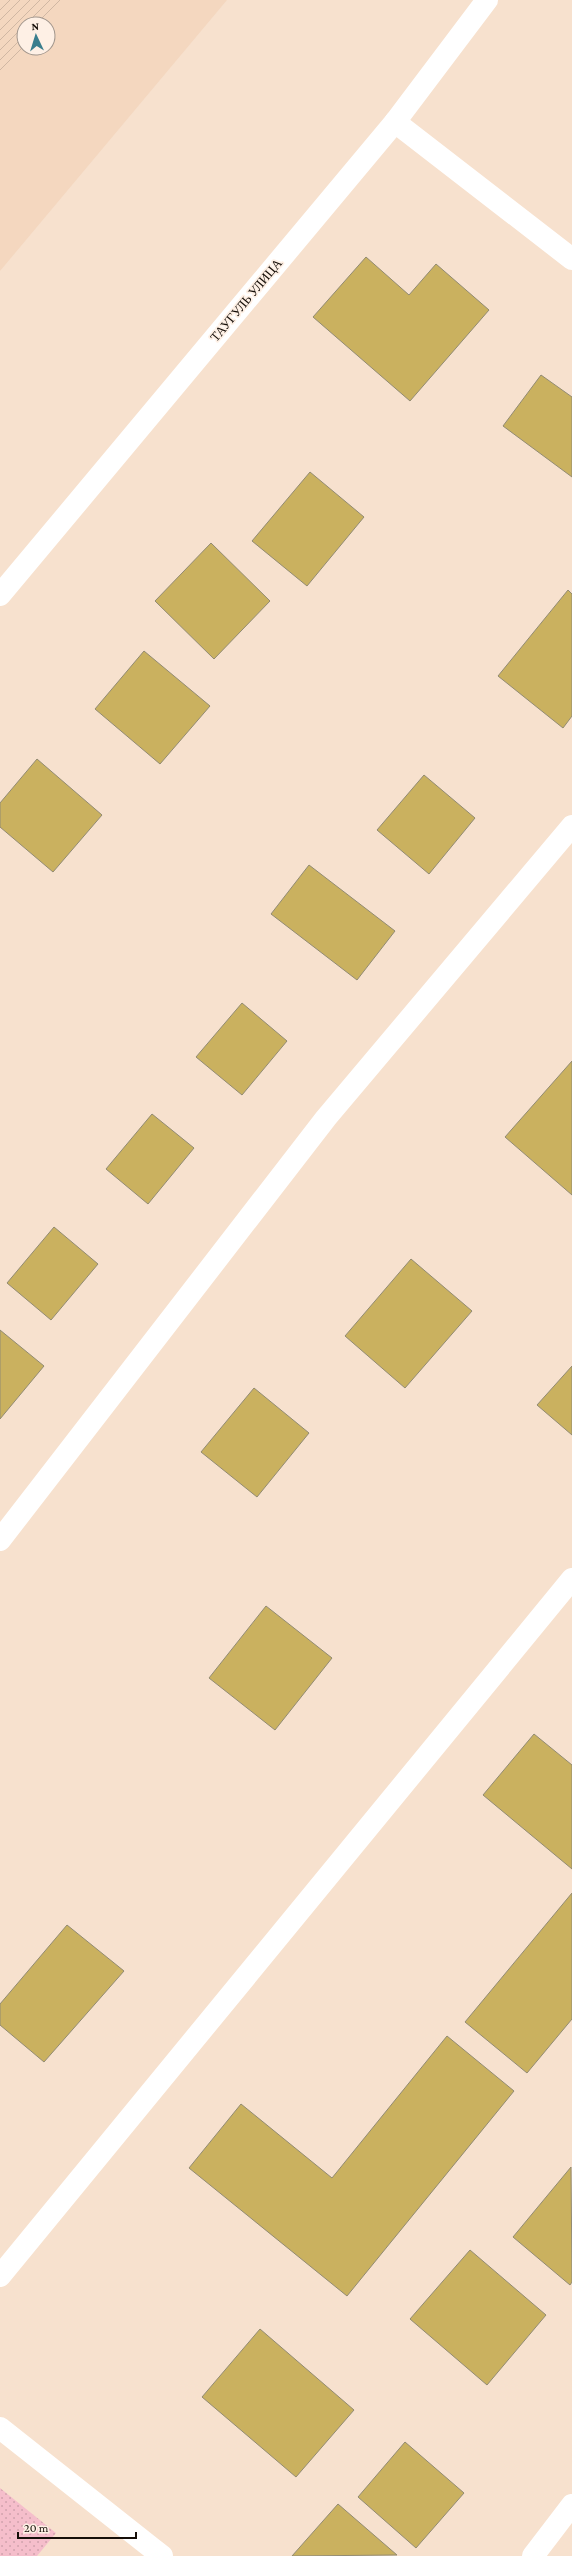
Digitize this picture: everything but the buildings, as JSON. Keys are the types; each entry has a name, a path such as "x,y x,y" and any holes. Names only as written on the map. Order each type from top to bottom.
{"street":[{"name":"ТАУГУЛЬ УЛИЦА","path":"0,595 395,122 487,0"},
{"path":"395,122 572,259"},
{"path":"0,1540 326,1118 572,826"},
{"path":"0,2276 572,1579"},
{"path":"0,2428 162,2556"},
{"path":"533,2556 572,2505"}],"shaded area":[{"path":"0,0 227,0 0,271"},
{"path":"0,0 62,0 49,16 16,16 16,56 18,56 0,78"},
{"path":"0,2488 56,2533 37,2556 0,2556"}]}
